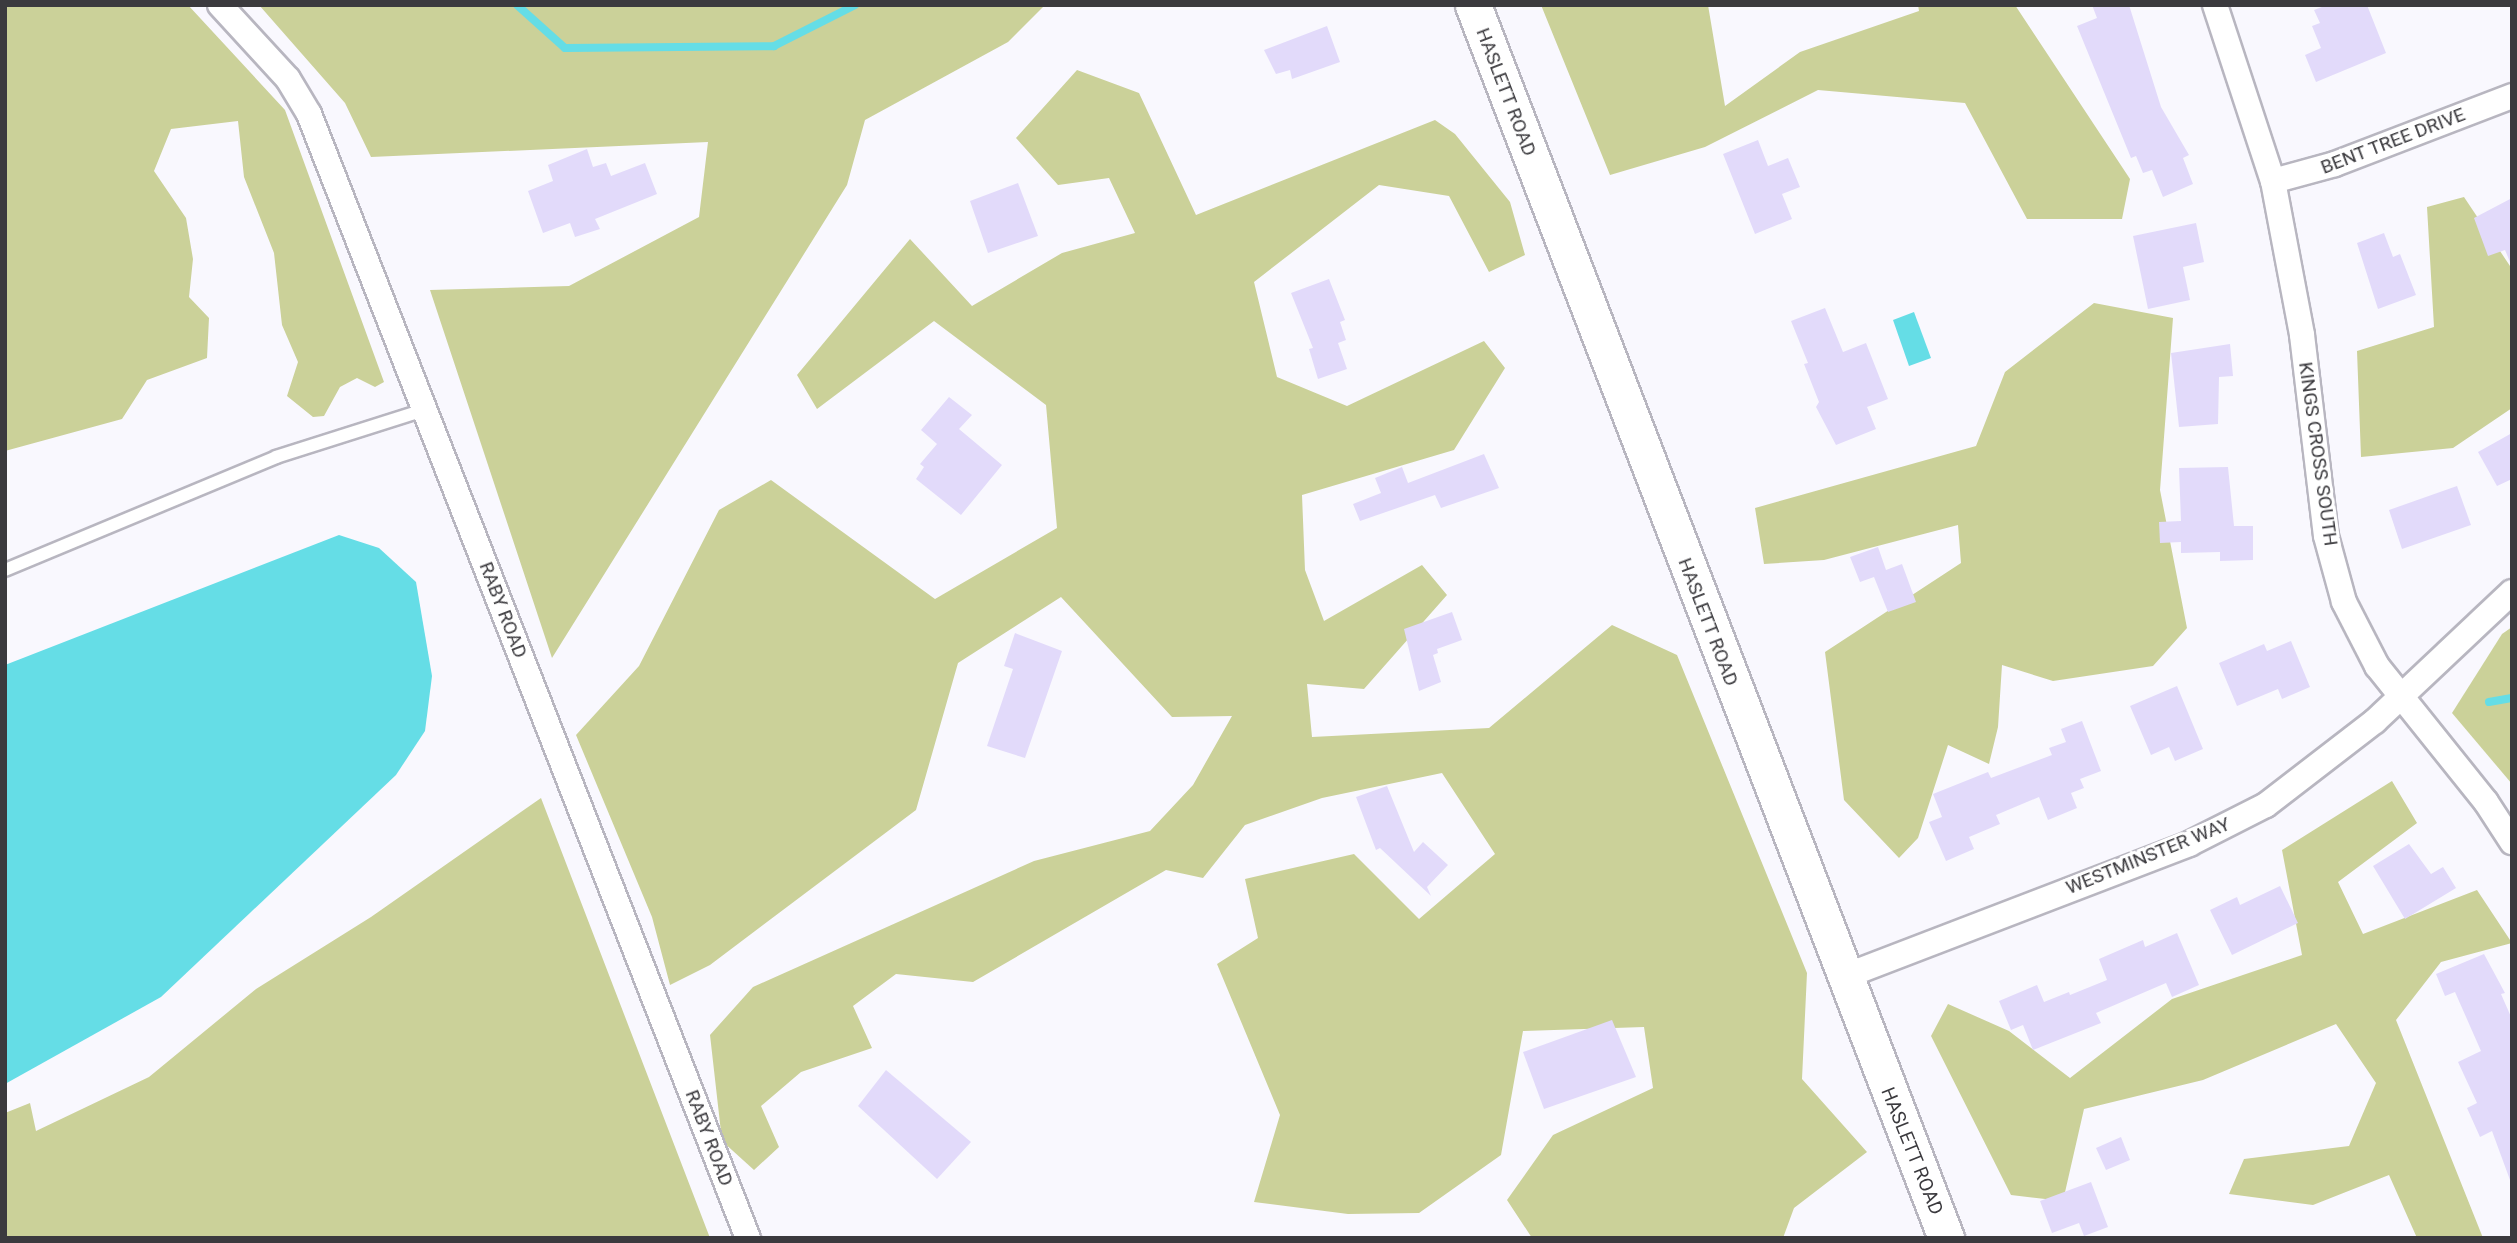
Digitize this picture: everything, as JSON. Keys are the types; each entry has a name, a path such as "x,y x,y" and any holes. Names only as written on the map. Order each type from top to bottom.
{"main road":[{"name":"HASLETT ROAD","path":"1473,5 1843,976 1946,1238"}],"street":[{"name":"RABY ROAD","path":"220,5 288,79 309,114 748,1238"},
{"name":"KINGS CROSS SOUTH","path":"2215,5 2273,181 2302,335 2326,536 2344,602 2377,666 2486,802 2512,842"},
{"name":"BENT TREE DRIVE","path":"2273,181 2335,164 2512,96"},
{"name":"WESTMINSTER WAY","path":"1843,976 2189,844 2255,811 2315,772 2512,592"}],"lane":[{"path":"5,570 276,457 424,410"}],"green space":[{"path":"5,5 188,5 285,110 384,382 375,387 357,378 340,387 324,416 313,417 287,396 298,362 282,325 274,253 244,177 238,121 171,129 154,171 186,218 193,259 189,297 209,318 207,358 147,380 122,419 5,451"},
{"path":"259,5 1045,5 1008,42 865,120 847,185 552,658 430,290 569,286 699,217 708,142 371,157 345,103"},
{"path":"1541,5 1708,5 1725,106 1800,52 1919,11 1918,5 2015,5 2130,179 2122,219 2027,219 1965,103 1818,90 1705,147 1610,175"},
{"path":"1077,70 1139,93 1196,215 1435,120 1455,134 1510,202 1525,255 1489,272 1449,196 1379,185 1254,282 1277,377 1347,406 1484,341 1505,368 1454,450 1302,495 1305,570 1324,621 1422,565 1447,595 1364,689 1307,684 1312,737 1489,728 1612,625 1677,655 1807,973 1802,1079 1867,1152 1794,1208 1783,1238 1532,1238 1507,1200 1553,1135 1653,1088 1644,1027 1523,1031 1501,1155 1419,1213 1348,1214 1254,1202 1280,1115 1217,964 1258,938 1245,879 1354,854 1419,919 1495,854 1442,773 1322,798 1245,825 1203,878 1166,870 973,982 896,974 853,1006 872,1048 801,1072 761,1106 779,1147 754,1170 722,1141 710,1035 753,987 1034,861 1150,831 1193,785 1232,716 1172,717 1061,597 958,663 916,810 710,965 670,985 652,917 576,735 639,666 719,510 771,480 935,599 1057,528 1046,405 934,321 817,409 797,375 910,239 972,306 1062,253 1135,233 1109,178 1058,185 1016,138"},
{"path":"2464,197 2512,269 2512,408 2453,448 2361,457 2357,351 2434,327 2427,207"},
{"path":"2094,303 2173,318 2160,490 2187,628 2153,666 2053,681 2002,665 1998,727 1989,764 1948,745 1918,838 1899,858 1844,800 1825,652 1961,563 1958,525 1824,560 1764,564 1755,508 1976,446 2005,372"},
{"path":"2512,627 2512,784 2452,713 2502,634"},
{"path":"2392,781 2417,823 2338,882 2363,934 2477,890 2512,943 2441,962 2396,1020 2483,1238 2417,1238 2389,1175 2313,1205 2229,1194 2244,1159 2349,1146 2376,1083 2336,1024 2203,1080 2084,1109 2063,1201 2011,1195 1931,1036 1948,1004 2009,1031 2070,1078 2172,999 2302,955 2282,850"},
{"path":"541,798 710,1238 5,1238 5,1113 30,1103 36,1131 149,1077 256,989 371,917"}],"water":[{"path":"1914,312 1931,358 1909,366 1893,320"},
{"path":"339,535 379,548 416,582 432,676 425,731 396,775 161,997 5,1084 5,665"}],"building":[{"path":"2092,5 2129,5 2161,107 2189,155 2183,158 2193,184 2163,197 2152,170 2143,173 2136,156 2131,158 2077,26 2097,18"},
{"path":"2327,5 2367,5 2386,53 2316,82 2305,55 2321,48 2312,26 2320,23 2314,10"},
{"path":"1327,26 1340,62 1292,79 1290,70 1276,74 1264,50"},
{"path":"1758,140 1768,166 1788,158 1800,187 1782,194 1792,219 1755,234 1723,154"},
{"path":"587,149 593,167 606,163 611,176 645,163 657,194 595,219 600,229 575,237 570,223 543,233 528,191 553,181 548,165"},
{"path":"1018,183 1038,236 988,253 970,201"},
{"path":"2512,198 2510,262 2505,250 2488,256 2474,218"},
{"path":"2196,223 2204,262 2183,267 2190,300 2148,309 2133,236"},
{"path":"2384,233 2393,257 2400,254 2416,295 2378,309 2357,243"},
{"path":"1329,279 1345,320 1340,322 1346,340 1338,343 1347,369 1318,379 1309,349 1313,348 1291,293"},
{"path":"1825,308 1843,352 1866,343 1888,399 1867,407 1876,429 1836,445 1816,407 1819,402 1804,364 1808,363 1791,321"},
{"path":"2230,344 2233,376 2219,377 2218,424 2179,427 2171,353"},
{"path":"949,397 972,415 959,429 1002,465 961,515 916,479 924,467 920,464 937,444 921,430"},
{"path":"2512,433 2512,479 2497,486 2478,452"},
{"path":"1484,454 1499,488 1441,508 1435,495 1360,521 1353,504 1381,493 1375,478 1402,467 1408,483"},
{"path":"2228,467 2234,526 2253,526 2253,560 2220,561 2220,552 2181,553 2181,542 2160,543 2159,522 2181,521 2179,468"},
{"path":"2457,486 2471,525 2402,549 2389,510"},
{"path":"1878,547 1886,570 1902,564 1916,602 1888,612 1874,577 1860,582 1850,557"},
{"path":"1452,612 1462,640 1437,649 1438,653 1433,655 1441,682 1419,691 1404,629"},
{"path":"1015,633 1062,651 1025,758 987,746 1013,669 1004,666"},
{"path":"2291,641 2310,687 2282,699 2278,689 2237,706 2219,663 2264,644 2267,651"},
{"path":"2177,686 2203,749 2175,761 2169,747 2151,755 2130,706"},
{"path":"2082,721 2101,771 2080,779 2084,788 2071,793 2077,808 2048,820 2039,797 1996,815 2000,824 1969,837 1974,849 1946,861 1929,822 1942,817 1933,794 1988,772 1991,778 2052,755 2049,748 2066,742 2061,729"},
{"path":"1387,786 1414,852 1423,842 1448,865 1427,887 1431,896 1380,848 1376,850 1356,797"},
{"path":"2409,844 2431,874 2443,867 2456,888 2405,919 2373,866"},
{"path":"2280,886 2298,923 2232,955 2210,910 2237,897 2240,905"},
{"path":"2177,933 2199,985 2172,997 2166,983 2096,1013 2101,1023 2033,1050 2023,1025 2011,1030 1999,1001 2037,985 2044,1002 2069,992 2070,995 2107,980 2099,959 2143,940 2145,947"},
{"path":"2484,954 2505,993 2501,994 2512,1019 2510,1180 2492,1131 2480,1137 2467,1108 2477,1103 2458,1062 2481,1051 2455,992 2445,996 2436,974"},
{"path":"1612,1020 1636,1077 1544,1109 1523,1052"},
{"path":"886,1070 971,1142 937,1179 858,1106"},
{"path":"2121,1137 2130,1160 2106,1170 2096,1148"},
{"path":"2091,1182 2108,1227 2084,1236 2079,1223 2052,1233 2040,1201"}],"waterway":[{"path":"517,5 565,48 774,46 855,5"},
{"path":"2489,702 2512,698"}]}
